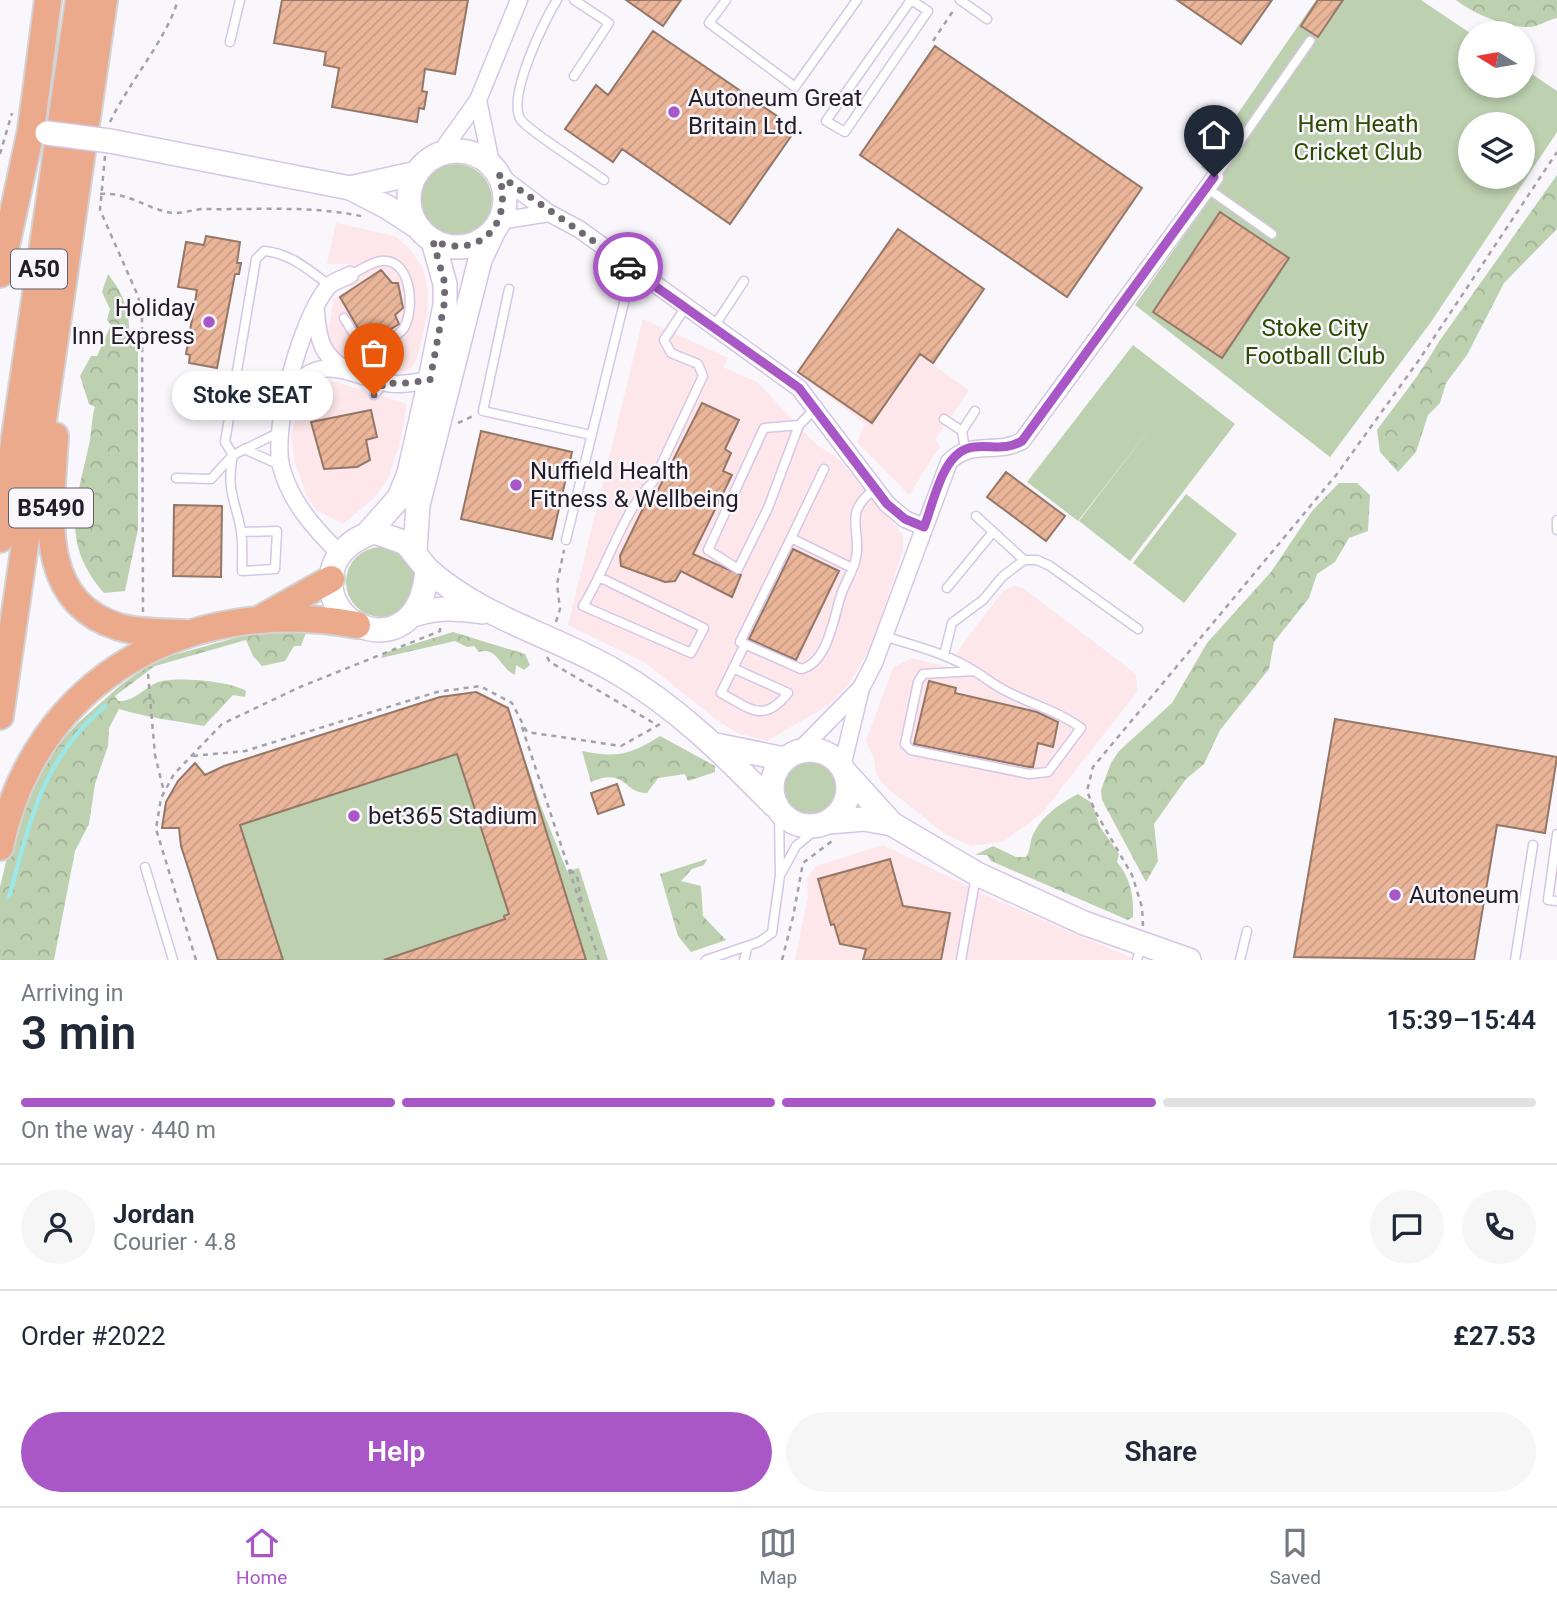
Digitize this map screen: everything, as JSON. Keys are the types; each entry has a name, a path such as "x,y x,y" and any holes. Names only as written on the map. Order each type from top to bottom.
{"highway":[{"name":"A50","path":"0,274 38,137 48,0"},
{"name":"A50","path":"0,539 79,0"},
{"name":"A50","path":"0,716 104,0"},
{"name":"B5490","path":"62,289 50,535 57,567 72,595 108,622 138,631 189,633"},
{"path":"261,618 331,579"},
{"path":"0,847 12,798 33,754 63,713 125,663 189,633 261,618 312,619 357,625"}],"main road":[{"path":"38,137 109,141 169,155 350,188 387,207 426,234 460,247 477,243 497,225"},
{"path":"413,615 424,594 418,505 480,260 504,206 495,169 461,152 440,152 417,173 410,193 411,212 426,234 445,284 444,305 430,380 409,473 399,498 367,534 340,554 331,579 337,607 357,625 389,630 413,615 431,609 452,608 492,613"},
{"path":"350,188 417,173"},
{"path":"367,534 374,531 389,534 421,560 445,585 492,613 614,671 667,719 716,745 777,808 799,826 864,819 892,824"},
{"path":"716,745 792,755 819,751 829,755 892,824 977,873 1139,951 1186,960"},
{"path":"777,808 771,782 792,755"},
{"path":"825,824 842,808 847,798 843,769"}],"street":[{"path":"440,152 478,100 519,0"},
{"path":"478,100 495,169 549,213 579,229 632,270 799,388 897,514 924,527"},
{"path":"843,769 861,688 884,636 949,462 965,449 1001,449 1022,441 1211,182"},
{"path":"497,225 549,213"},
{"path":"340,554 300,510 281,465 278,433 290,375 316,311 329,285 350,275"},
{"path":"316,311 320,345 328,356 348,370 380,389 430,380"},
{"path":"286,399 299,378 313,369 348,370"},
{"path":"792,755 861,688"}],"lane":[{"path":"230,42 240,0"},
{"path":"557,0 542,24 516,102 521,120 604,180"},
{"path":"574,0 610,23 574,76"},
{"path":"726,0 709,23 795,87 856,0"},
{"path":"911,0 928,11 845,132 826,121 857,77 911,0"},
{"path":"960,0 987,19"},
{"path":"1272,233 1211,182 1310,41"},
{"path":"241,531 277,531 275,569 242,571 241,531 230,495 229,477 233,455 225,442 256,259 264,251 276,252 294,259 329,285"},
{"path":"344,318 358,341 377,347 403,331 410,315 411,298 404,273 390,262 379,261 350,275"},
{"path":"566,540 632,270"},
{"path":"713,328 744,281"},
{"path":"509,289 483,411 591,435"},
{"path":"601,578 704,628 691,653 583,606 601,578 640,494 653,482 703,376 698,364 671,353 664,340 685,308"},
{"path":"799,425 764,428 712,539 708,550 738,569 768,508 799,425 815,409"},
{"path":"965,449 962,431 975,411"},
{"path":"944,419 962,431"},
{"path":"176,478 211,479 233,455 278,433"},
{"path":"244,449 281,465"},
{"path":"824,469 740,642 801,669 811,665 826,642 856,551 855,513 860,502 875,489"},
{"path":"976,516 1024,560"},
{"path":"1557,520 1557,530"},
{"path":"947,588 993,532"},
{"path":"791,538 852,568"},
{"path":"944,655 952,623 983,600 1002,577 1024,560 1037,560 1050,566 1138,629"},
{"path":"884,636 944,655 974,671 1008,693 1050,708 1081,728 1048,772 1030,774 911,750 905,744 915,693 923,674 974,671"},
{"path":"733,668 788,693 772,711 747,707 721,693 733,668 745,644"},
{"path":"706,960 748,946 772,933 780,875 777,808"},
{"path":"780,875 796,846 825,824"},
{"path":"1557,834 1548,900 1557,901"},
{"path":"1515,960 1533,845"},
{"path":"145,867 173,960"},
{"path":"961,960 977,873"},
{"path":"1240,960 1247,930"},
{"path":"744,960 748,946"}],"path":[{"path":"143,612 142,314 133,285 103,223 100,194 109,141 141,66 163,36 178,0"},
{"path":"933,41 960,0"},
{"path":"1139,951 1142,907 1138,891 1087,791 1093,767 1338,474 1557,152"},
{"path":"100,194 125,194 173,213 195,209 281,210 348,213 374,220 385,218 387,207"},
{"path":"441,420 460,424 483,411"},
{"path":"566,540 557,584 560,609 544,653 550,662 667,719"},
{"path":"148,671 155,755 164,792"},
{"path":"193,756 245,751 437,692 480,686 512,703 521,723 570,870 577,876 584,897 582,908 599,960"},
{"path":"196,960 158,842 157,820 164,792 178,769 222,724 300,687"},
{"path":"521,723 527,732 621,746 667,719"},
{"path":"782,960 803,863 864,819"}],"shaded area":[{"path":"336,223 395,236 409,248 423,268 428,290 427,315 418,355 413,366 405,371 395,371 340,356 327,338 334,299 350,288 348,264 327,264"},
{"path":"845,303 969,390 935,440 940,446 909,495 857,442 865,424 796,372"},
{"path":"643,319 728,358 723,367 757,382 817,445 838,458 903,535 903,550 872,645 850,682 829,705 767,741 737,733 644,662 568,625"},
{"path":"326,379 407,404 401,438 388,479 374,498 343,524 316,510 306,494 295,462 291,435 303,390 314,380"},
{"path":"1015,586 1023,588 1136,674 1137,692 1042,813 1003,842 971,846 945,834 887,788 876,774 874,759 866,741 893,668 911,658 953,668 959,649 1003,591"},
{"path":"883,845 996,900 1137,960 795,960 808,896 807,879 816,866"}],"green space":[{"path":"1316,0 1421,0 1458,25 1458,98 1535,98 1535,76 1557,91 1557,132 1535,165 1535,112 1458,112 1458,189 1519,189 1431,322 1330,457 1135,305 1222,182 1201,167"},
{"path":"1456,0 1557,0 1557,18 1535,26 1535,21 1496,21"},
{"path":"456,164 476,170 486,180 492,200 486,220 476,230 456,236 436,230 426,220 420,200 426,180 436,170"},
{"path":"1557,175 1557,229 1504,283 1467,355 1446,383 1440,403 1428,415 1416,452 1398,472 1380,452 1377,430 1417,377 1438,343"},
{"path":"108,274 126,306 129,342 138,342 138,529 125,591 104,593 90,575 81,557 75,522 95,407 89,404 80,376 91,356 97,356 111,325 107,320 110,309 102,292"},
{"path":"1133,345 1235,424 1130,561 1079,521 1155,422 1078,521 1027,482"},
{"path":"1339,483 1357,483 1370,495 1368,531 1349,538 1335,562 1317,574 1309,598 1274,642 1269,669 1220,730 1204,764 1186,779 1154,824 1158,861 1146,882 1102,800 1101,790 1111,763 1119,751 1172,703 1207,643 1271,572 1312,511"},
{"path":"1186,494 1237,534 1184,603 1133,563"},
{"path":"374,547 388,547 401,553 410,562 416,582 414,595 406,607 388,617 374,617 361,611 352,602 346,589 346,575 352,562 361,553"},
{"path":"307,630 301,646 294,646 285,661 262,666 253,656 246,640 155,666 115,696 118,701 124,701 158,682 177,679 216,682 246,691 245,697 233,695 204,726 119,709 109,728 108,746 95,784 89,824 75,851 54,960 0,960 0,887 16,821 40,764 78,723 122,684 159,659 246,635"},
{"path":"453,632 525,654 530,665 524,670 516,665 515,675 490,652 479,652 474,646 467,647 455,641 381,658 384,653"},
{"name":"bet365 Stadium","path":"440,697 508,708 540,804 567,871 579,868 608,960 218,960 181,846 179,828 162,828 173,792 188,770 195,763 205,775 224,766"},
{"path":"660,736 715,766 715,772 688,781 685,774 658,778 647,793 639,792 611,777 591,782 582,751 623,753"},
{"path":"802,758 814,758 833,771 838,788 836,800 825,813 814,818 802,818 783,805 778,794 778,782 791,763"},
{"path":"1078,794 1092,803 1100,827 1119,854 1117,862 1128,880 1132,894 1133,917 1128,920 991,861 987,855 975,855 993,846 1016,857 1026,857 1034,833 1043,819"},
{"path":"707,859 704,865 692,869 681,881 701,886 703,916 726,940 691,952 678,936 660,874"}],"building":[{"path":"282,0 468,0 455,74 425,69 422,91 427,92 424,109 419,108 417,122 332,107 339,68 324,65 326,52 274,43"},
{"path":"626,0 681,0 663,26"},
{"path":"1177,0 1272,0 1241,44"},
{"name":"Hem Heath Cricket Club","path":"1318,0 1343,0 1318,37 1301,26"},
{"name":"Autoneum Great Britain Ltd.","path":"653,31 796,129 730,224 622,149 613,162 565,129 596,85 608,95"},
{"path":"935,46 1142,188 1067,297 860,155"},
{"name":"Stoke City Football Club","path":"1220,212 1289,258 1222,358 1153,312"},
{"path":"898,229 984,289 933,363 920,354 872,423 798,372"},
{"name":"Holiday Inn Express","path":"206,236 240,242 237,263 241,263 239,274 235,274 217,368 189,363 190,355 186,354 197,290 178,287 186,242 204,245"},
{"path":"381,270 392,283 398,283 403,308 395,315 399,324 374,339 367,332 362,335 340,297"},
{"path":"702,403 739,420 725,449 731,453 723,471 732,475 693,554 741,575 732,597 681,571 675,581 665,582 621,566 620,556 649,496 658,490"},
{"path":"371,410 377,437 366,440 370,460 357,467 324,469 311,422"},
{"name":"Nuffield Health Fitness & Wellbeing","path":"481,431 572,452 552,539 461,519"},
{"path":"1006,472 1065,516 1046,541 987,497"},
{"path":"174,505 222,506 221,577 173,576"},
{"path":"793,549 839,571 796,660 749,639"},
{"path":"929,681 956,688 955,693 1037,712 1058,722 1053,747 1038,743 1033,767 1029,767 914,744"},
{"path":"476,692 508,708 586,960 384,960 505,919 504,916 509,914 457,754 240,825 283,960 218,960 181,846 179,828 162,828 166,802 178,781 195,763 205,775 224,766 440,697"},
{"name":"Autoneum","path":"1335,719 1557,757 1545,833 1497,825 1474,960 1294,957"},
{"path":"617,784 624,805 598,814 591,793"},
{"path":"890,859 903,906 950,913 941,960 863,960 866,949 840,944 834,924 831,925 818,879"}],"waterway":[{"path":"9,897 32,817 52,770 83,727 105,706"}],"way so far":[{"path":"374,395 385,382 398,384 430,380 441,330 445,284 433,241 460,247 477,243 495,228 504,206 499,175 549,213 579,229 628,267"}],"place":[{"name":"Autoneum Great Britain Ltd.","path":"674,112"},
{"name":"Holiday Inn Express","path":"209,322"},
{"name":"Stoke SEAT","path":"374,395"},
{"name":"Nuffield Health Fitness & Wellbeing","path":"516,485"},
{"name":"bet365 Stadium","path":"354,816"},
{"name":"Autoneum","path":"1395,895"}],"route":[{"path":"628,267 799,388 887,504 905,519 924,527 949,462 965,449 1001,449 1022,441 1214,177"}]}
